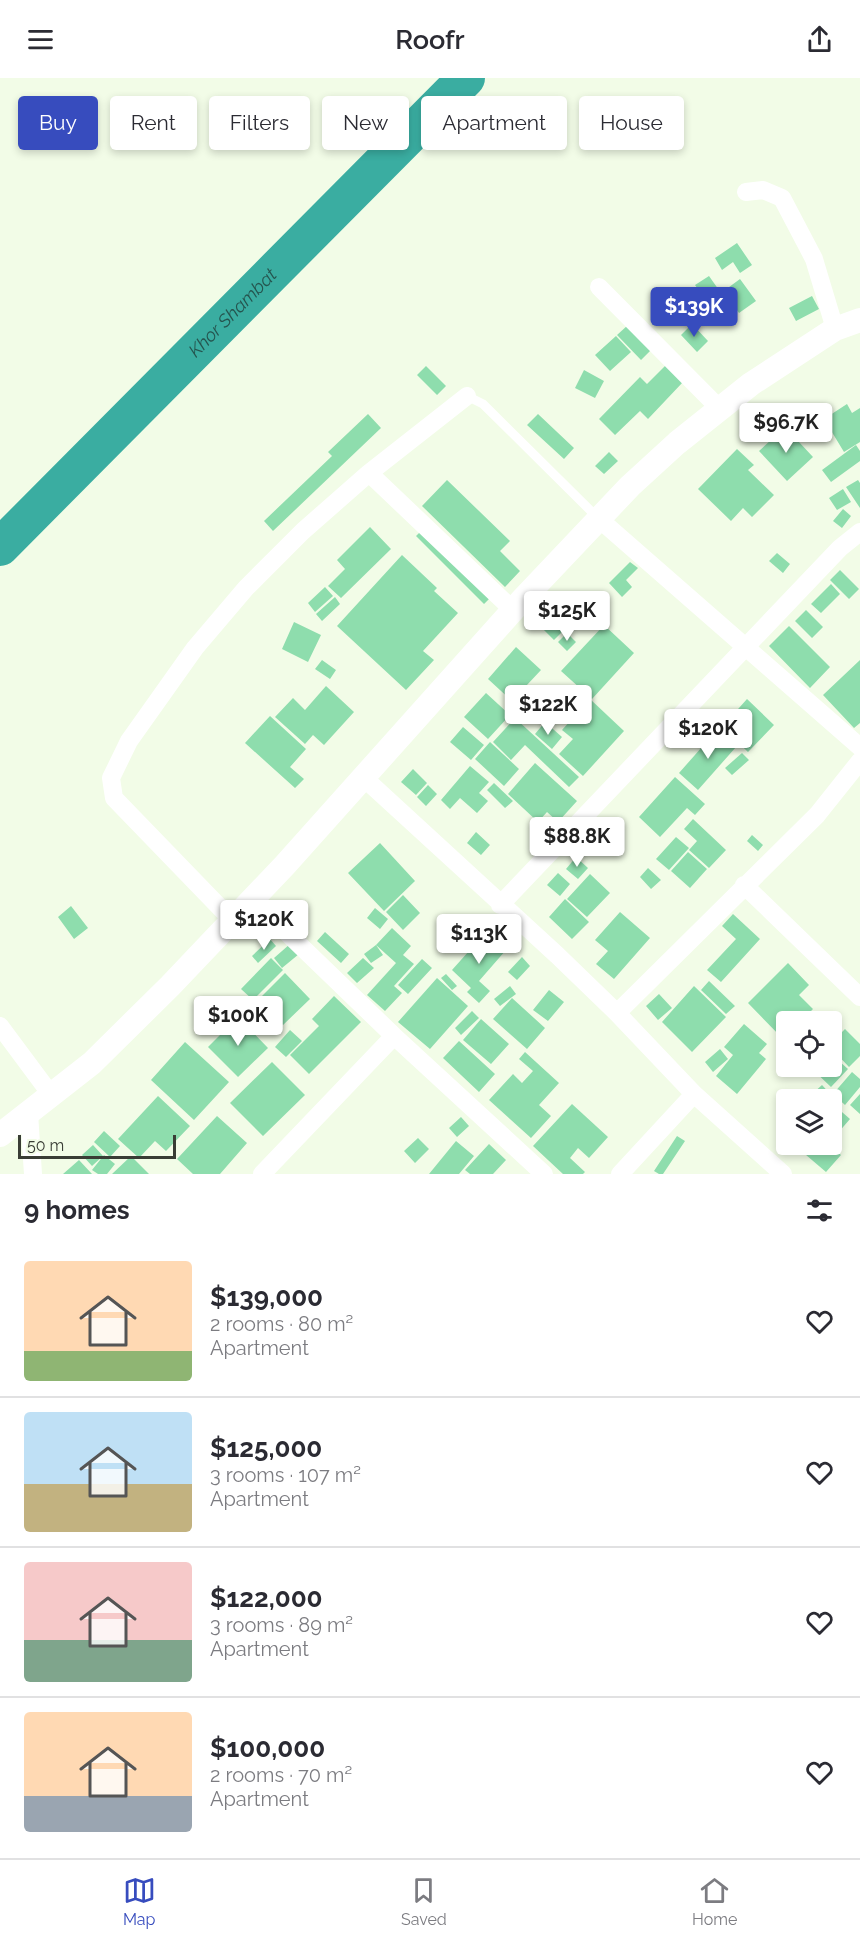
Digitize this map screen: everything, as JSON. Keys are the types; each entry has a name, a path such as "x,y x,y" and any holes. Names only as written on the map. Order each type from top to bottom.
{"street":[{"path":"746,192 763,190 782,198 814,259 835,329"},
{"path":"599,287 720,409"},
{"path":"0,1135 52,1096 99,1056 233,921 513,610 630,486 669,450 751,384 835,329 860,320"},
{"path":"233,921 114,798 111,778 129,741 195,648 246,588 303,531 369,473 467,396"},
{"path":"369,473 513,610"},
{"path":"598,518 860,747"},
{"path":"500,904 840,548 860,532"},
{"path":"617,1013 817,814 860,761"},
{"path":"364,778 557,955 617,1013 694,1094 783,1174"},
{"path":"744,885 860,997"},
{"path":"253,900 394,1036 544,1174"},
{"path":"0,1026 52,1096"},
{"path":"262,1174 394,1036"},
{"path":"620,1174 694,1094"},
{"path":"29,1113 33,1174"}],"lane":[{"path":"467,396 483,404 598,518"}],"building":[{"path":"737,243 752,265 740,273 733,262 722,270 715,258"},
{"path":"709,276 721,293 740,279 756,301 739,313 732,303 716,314 695,285"},
{"path":"812,296 819,309 796,321 789,308"},
{"path":"692,324 708,341 697,352 681,335"},
{"path":"628,325 651,350 641,360 617,335"},
{"path":"616,336 631,352 610,371 595,355"},
{"path":"666,365 683,382 648,419 640,411 615,435 599,419 640,377 647,384"},
{"path":"426,366 446,386 437,395 417,375"},
{"path":"584,370 604,381 595,398 575,388"},
{"path":"847,404 852,413 860,408 860,442 844,452 824,419"},
{"path":"368,414 381,428 273,531 264,521 332,456 328,452"},
{"path":"538,414 574,448 564,459 527,425"},
{"path":"785,427 813,457 787,481 759,451"},
{"path":"856,445 860,451 860,461 831,482 822,470"},
{"path":"737,449 754,465 748,470 774,495 752,517 743,508 731,521 698,489"},
{"path":"609,452 618,461 604,474 595,466"},
{"path":"447,480 510,541 500,551 520,571 505,587 422,506"},
{"path":"858,480 860,483 860,508 846,487"},
{"path":"843,489 851,502 837,510 829,498"},
{"path":"843,509 851,516 842,528 833,521"},
{"path":"428,524 496,592 484,604 416,536"},
{"path":"370,527 391,549 341,598 328,586 345,569 337,560"},
{"path":"777,553 790,564 783,573 769,561"},
{"path":"402,555 437,588 434,591 458,613 423,651 434,660 406,690 337,626"},
{"path":"630,562 638,568 626,580 632,587 622,597 609,583"},
{"path":"840,570 859,589 849,599 830,580"},
{"path":"831,584 840,594 821,613 811,604"},
{"path":"325,587 333,596 315,612 308,603"},
{"path":"335,597 340,604 322,621 316,614"},
{"path":"566,607 576,618 554,640 543,629"},
{"path":"806,610 823,627 812,638 795,621"},
{"path":"294,622 321,635 308,662 282,649"},
{"path":"604,625 634,653 592,699 561,671"},
{"path":"789,626 830,667 810,688 769,646"},
{"path":"567,633 576,642 567,651 558,642"},
{"path":"516,647 541,670 512,701 488,679"},
{"path":"322,660 336,670 330,679 315,669"},
{"path":"860,660 860,723 854,728 823,695"},
{"path":"326,686 354,712 324,745 313,735 305,744 275,717 293,698 305,710"},
{"path":"486,693 510,715 488,739 464,717"},
{"path":"590,699 624,731 583,776 559,754 573,739 562,730"},
{"path":"747,699 774,725 748,752 722,727"},
{"path":"550,707 559,717 550,724 542,713"},
{"path":"270,716 306,749 290,767 304,779 295,788 245,743"},
{"path":"515,718 579,777 569,787 525,745 511,760 493,742"},
{"path":"545,722 562,737 552,749 535,734"},
{"path":"463,727 484,745 471,760 450,742"},
{"path":"717,730 736,747 698,790 679,773"},
{"path":"490,742 519,769 504,786 475,759"},
{"path":"742,753 749,760 732,775 725,768"},
{"path":"535,763 577,801 558,822 547,812 538,822 508,794"},
{"path":"470,766 489,782 479,793 488,801 477,813 460,798 450,809 441,800"},
{"path":"413,769 427,783 416,795 401,782"},
{"path":"675,777 705,804 695,815 687,808 660,837 639,817"},
{"path":"494,783 513,801 505,808 487,790"},
{"path":"428,785 437,794 426,806 417,797"},
{"path":"693,819 726,850 709,868 689,850 697,841 684,829"},
{"path":"476,832 490,845 481,855 467,843"},
{"path":"752,835 763,845 758,851 747,841"},
{"path":"676,837 689,848 669,870 656,859"},
{"path":"380,843 415,881 384,911 348,873"},
{"path":"688,852 707,869 690,888 671,871"},
{"path":"576,857 588,868 578,879 566,869"},
{"path":"648,868 661,880 651,889 640,877"},
{"path":"558,873 570,884 560,896 547,885"},
{"path":"590,874 610,893 587,917 567,899"},
{"path":"403,895 420,913 403,930 386,912"},
{"path":"565,899 589,922 572,939 549,917"},
{"path":"71,906 88,928 74,939 58,917"},
{"path":"375,908 388,919 380,929 367,918"},
{"path":"620,912 650,938 614,979 596,964 608,951 595,940"},
{"path":"733,914 760,939 721,982 707,970 736,939 722,926"},
{"path":"392,928 411,946 403,955 414,964 394,986 402,993 385,1011 367,995 396,963 376,945"},
{"path":"325,932 349,954 341,963 317,941"},
{"path":"486,932 506,950 479,981 490,991 479,1003 467,992 471,988 452,970"},
{"path":"270,939 276,946 258,963 252,956"},
{"path":"290,944 299,954 282,968 274,958"},
{"path":"376,945 383,955 371,963 364,954"},
{"path":"522,957 530,966 517,980 508,972"},
{"path":"271,958 283,970 253,1000 241,989"},
{"path":"363,958 374,968 357,983 347,973"},
{"path":"422,959 432,968 408,994 398,985"},
{"path":"788,963 809,985 799,995 813,1009 811,1011 776,1011 776,1032 748,1003"},
{"path":"285,973 310,999 283,1025 258,1000"},
{"path":"446,974 457,986 452,990 441,978"},
{"path":"437,978 468,1006 430,1049 398,1022"},
{"path":"709,981 735,1006 726,1014 701,990"},
{"path":"510,986 516,994 500,1006 494,999"},
{"path":"694,986 726,1017 692,1052 662,1022"},
{"path":"549,990 564,1002 548,1021 533,1010"},
{"path":"659,994 672,1008 658,1020 646,1006"},
{"path":"334,996 361,1022 309,1074 290,1055 319,1026 312,1019"},
{"path":"512,998 545,1028 527,1049 493,1019"},
{"path":"472,1011 479,1018 461,1035 455,1028"},
{"path":"238,1017 268,1048 238,1077 208,1047"},
{"path":"481,1019 509,1044 491,1064 463,1040"},
{"path":"744,1024 767,1044 759,1053 766,1059 737,1094 716,1076 733,1055 724,1047"},
{"path":"845,1029 860,1044 860,1056 849,1067 842,1060 842,1032"},
{"path":"290,1030 302,1041 286,1057 275,1047"},
{"path":"459,1041 495,1074 479,1092 443,1058"},
{"path":"185,1042 229,1082 194,1120 151,1080"},
{"path":"720,1049 728,1059 713,1072 705,1062"},
{"path":"525,1052 559,1083 539,1105 551,1116 531,1138 489,1100 513,1074 522,1083 533,1071 519,1059"},
{"path":"272,1062 305,1095 263,1136 230,1103"},
{"path":"842,1064 848,1069 842,1075"},
{"path":"852,1072 860,1079 860,1087 845,1105 842,1102 842,1089 837,1089"},
{"path":"821,1077 840,1077 831,1087"},
{"path":"860,1094 860,1114 850,1105"},
{"path":"158,1096 190,1126 166,1151 155,1141 139,1158 118,1139"},
{"path":"572,1104 608,1137 589,1158 578,1148 570,1158 585,1172 583,1174 563,1174 533,1146"},
{"path":"842,1112 850,1119 842,1128"},
{"path":"217,1116 247,1143 220,1174 193,1174 177,1159"},
{"path":"461,1117 469,1126 457,1137 449,1128"},
{"path":"104,1131 120,1146 110,1157 94,1142"},
{"path":"677,1136 685,1141 663,1174 659,1174 654,1171"},
{"path":"418,1138 429,1149 415,1163 404,1151"},
{"path":"456,1141 474,1156 459,1174 429,1174"},
{"path":"489,1144 506,1160 493,1174 470,1174 465,1170"},
{"path":"93,1145 103,1156 92,1166 82,1155"},
{"path":"104,1155 115,1164 107,1174 98,1174 92,1170"},
{"path":"806,1155 841,1155 826,1172"},
{"path":"131,1156 149,1174 112,1174"},
{"path":"79,1160 92,1174 63,1174"}],"waterway":[{"name":"Khor Shambat","path":"0,547 466,78"}]}
